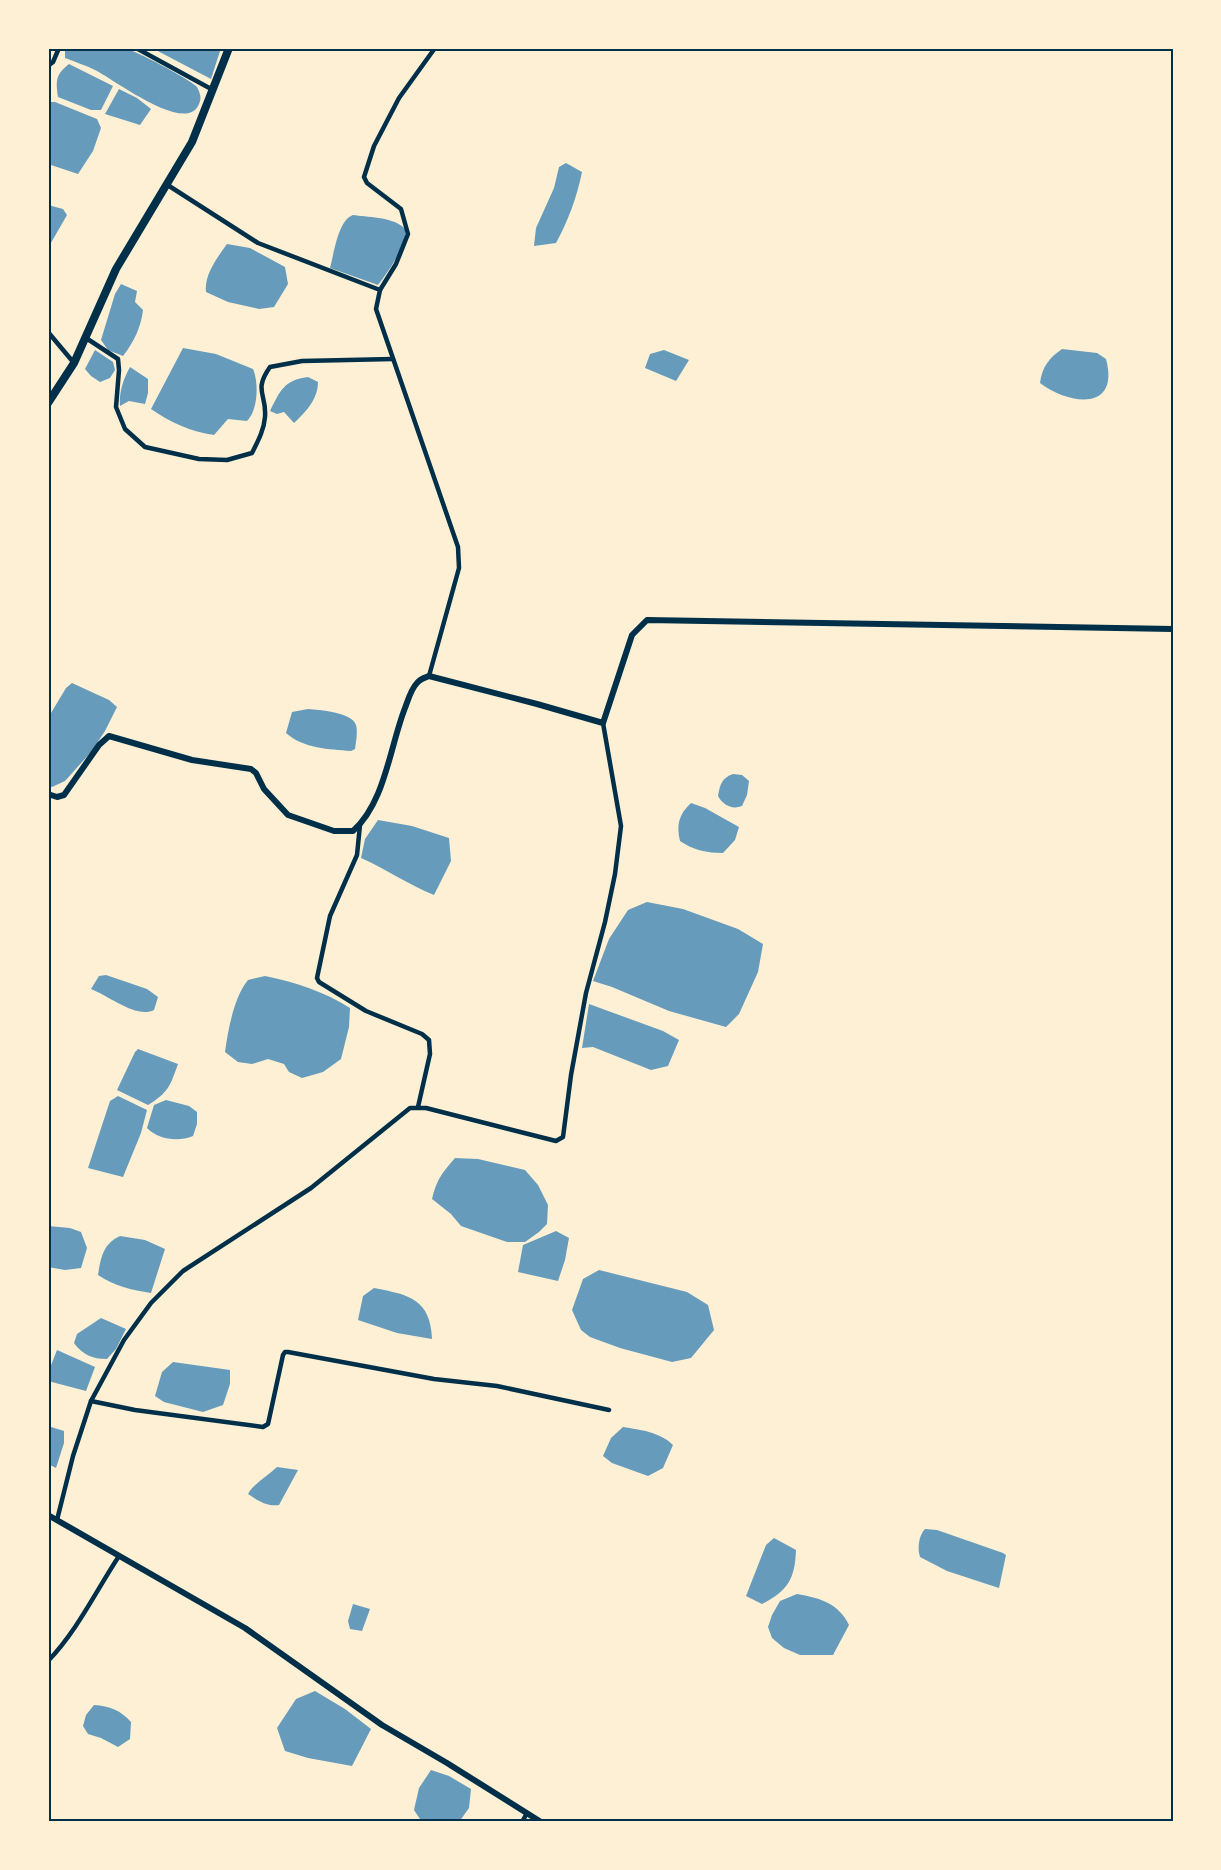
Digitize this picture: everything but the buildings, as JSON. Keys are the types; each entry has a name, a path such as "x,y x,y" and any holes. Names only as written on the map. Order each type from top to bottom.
{"highway":[{"path":"48,403 74,363 116,269 192,142 229,48"}],"street":[{"path":"48,66 53,62 59,48"},
{"path":"136,48 213,90"},
{"path":"429,676 459,568 458,547 376,309 380,290 396,264 408,234 401,209 367,183 364,177 374,146 399,98 435,48"},
{"path":"166,184 258,243 380,290"},
{"path":"48,332 74,363"},
{"path":"86,338 118,359 116,407 125,429 145,447 199,459 227,460 252,453 261,435 265,415 260,388 270,367 302,362 393,359"},
{"path":"57,1520 73,1456 91,1401 124,1340 151,1303 183,1271 311,1188 410,1108 418,1107 556,1141 563,1137 571,1075 586,993 605,922 615,874 621,826 603,723 632,635 647,620 1173,628"},
{"path":"48,794 57,797 64,795 99,745 109,736 192,760 251,768 264,789 288,815 334,831 353,831 360,825 379,792 403,713 415,685 421,679 429,676 603,723"},
{"path":"360,825 357,855 330,916 317,978 319,982 366,1011 422,1034 429,1040 430,1054 418,1107"},
{"path":"91,1401 135,1410 263,1427 267,1424 283,1355 288,1352 423,1377 497,1386 609,1410"},
{"path":"48,1515 245,1628 382,1725 541,1822"},
{"path":"48,1661 74,1630 119,1556"},
{"path":"522,1822 527,1813"}],"water":[{"path":"110,47 130,50 197,87 200,93 199,104 192,112 180,113 165,109 132,93 95,70 65,58 65,48"},
{"path":"152,48 221,48 211,79"},
{"path":"69,64 113,86 101,110 91,110 58,97 57,79"},
{"path":"119,89 137,98 151,109 140,125 105,114"},
{"path":"48,102 55,102 97,119 101,128 93,151 78,174 48,164"},
{"path":"566,163 582,172 572,209 556,243 534,246 536,228 554,188 559,167"},
{"path":"48,205 63,209 67,215 48,248"},
{"path":"353,215 392,221 403,227 405,232 402,247 378,285 330,268 340,230 348,218"},
{"path":"227,244 250,248 285,267 288,284 274,307 259,309 228,302 206,292 209,273"},
{"path":"121,284 137,291 135,302 143,310 136,334 123,356 108,350 101,340 115,294"},
{"path":"183,348 216,354 253,369 256,396 251,416 247,421 228,419 214,435 181,426 151,409"},
{"path":"1062,349 1097,353 1106,359 1108,376 1106,388 1099,396 1077,399 1065,396 1040,383 1047,363"},
{"path":"95,350 113,362 115,370 110,378 100,382 85,369"},
{"path":"664,350 689,360 676,381 645,368 650,354"},
{"path":"130,367 148,379 148,393 145,404 129,401 120,406 122,386"},
{"path":"308,377 318,382 316,394 307,410 294,423 284,412 277,414 270,411 288,384"},
{"path":"72,683 109,700 117,707 91,752 65,781 52,787 48,786 48,718 66,688"},
{"path":"308,709 342,714 353,721 357,731 355,749 351,751 317,747 301,742 286,733 292,712"},
{"path":"733,774 742,775 749,781 747,795 742,806 738,807 728,806 718,796 722,782"},
{"path":"691,803 739,827 735,840 723,853 700,850 680,841 679,820"},
{"path":"378,820 412,826 449,838 451,861 434,895 361,858 365,839"},
{"path":"647,902 683,909 738,929 763,944 758,972 739,1014 726,1027 669,1011 593,981 609,939 628,910"},
{"path":"106,975 147,989 158,997 154,1010 140,1012 131,1009 91,989 99,976"},
{"path":"265,976 309,988 350,1008 349,1027 341,1059 323,1072 302,1078 289,1072 284,1064 268,1059 252,1064 238,1062 225,1052 232,1014 243,987 248,980"},
{"path":"589,1004 663,1031 679,1040 668,1066 651,1070 593,1047 582,1048"},
{"path":"138,1049 178,1064 168,1088 148,1105 117,1090"},
{"path":"118,1096 147,1110 141,1133 123,1177 88,1168 110,1101"},
{"path":"166,1100 189,1106 197,1112 197,1124 193,1136 169,1139 147,1128 154,1105"},
{"path":"455,1158 478,1159 525,1170 538,1185 548,1205 547,1224 525,1242 507,1242 461,1226 451,1214 432,1199 440,1177"},
{"path":"48,1226 70,1228 81,1232 87,1248 81,1268 65,1270 48,1267"},
{"path":"556,1231 569,1238 558,1281 518,1272 523,1245"},
{"path":"120,1236 145,1240 165,1249 151,1293 123,1287 98,1275 106,1247"},
{"path":"599,1270 687,1292 708,1305 714,1330 691,1358 672,1362 590,1337 581,1330 572,1310 583,1279"},
{"path":"374,1288 398,1293 416,1301 427,1315 432,1339 397,1333 358,1320 363,1296"},
{"path":"101,1318 126,1329 116,1349 107,1359 88,1356 74,1343 77,1334"},
{"path":"57,1350 95,1367 86,1391 48,1381 48,1373"},
{"path":"173,1362 230,1370 230,1384 223,1405 203,1412 164,1402 155,1396 162,1372"},
{"path":"48,1426 64,1431 64,1443 56,1468 48,1464"},
{"path":"623,1427 656,1434 673,1445 663,1468 648,1476 612,1463 603,1456 611,1438"},
{"path":"277,1467 298,1470 279,1505 266,1504 248,1494 257,1483"},
{"path":"925,1529 937,1530 1006,1555 999,1588 947,1571 920,1557 919,1542"},
{"path":"774,1538 796,1550 794,1568 784,1589 762,1604 746,1596 766,1545"},
{"path":"797,1594 828,1603 845,1618 849,1625 833,1655 800,1655 784,1648 772,1638 768,1627 772,1615 780,1601"},
{"path":"353,1604 370,1609 362,1631 350,1629 348,1621"},
{"path":"315,1691 345,1709 371,1729 352,1766 308,1758 285,1751 277,1728 296,1699"},
{"path":"94,1705 105,1706 123,1714 131,1722 130,1739 118,1747 88,1734 83,1726 86,1715"},
{"path":"431,1770 449,1776 471,1789 469,1808 459,1822 422,1822 414,1810 419,1788"}]}
